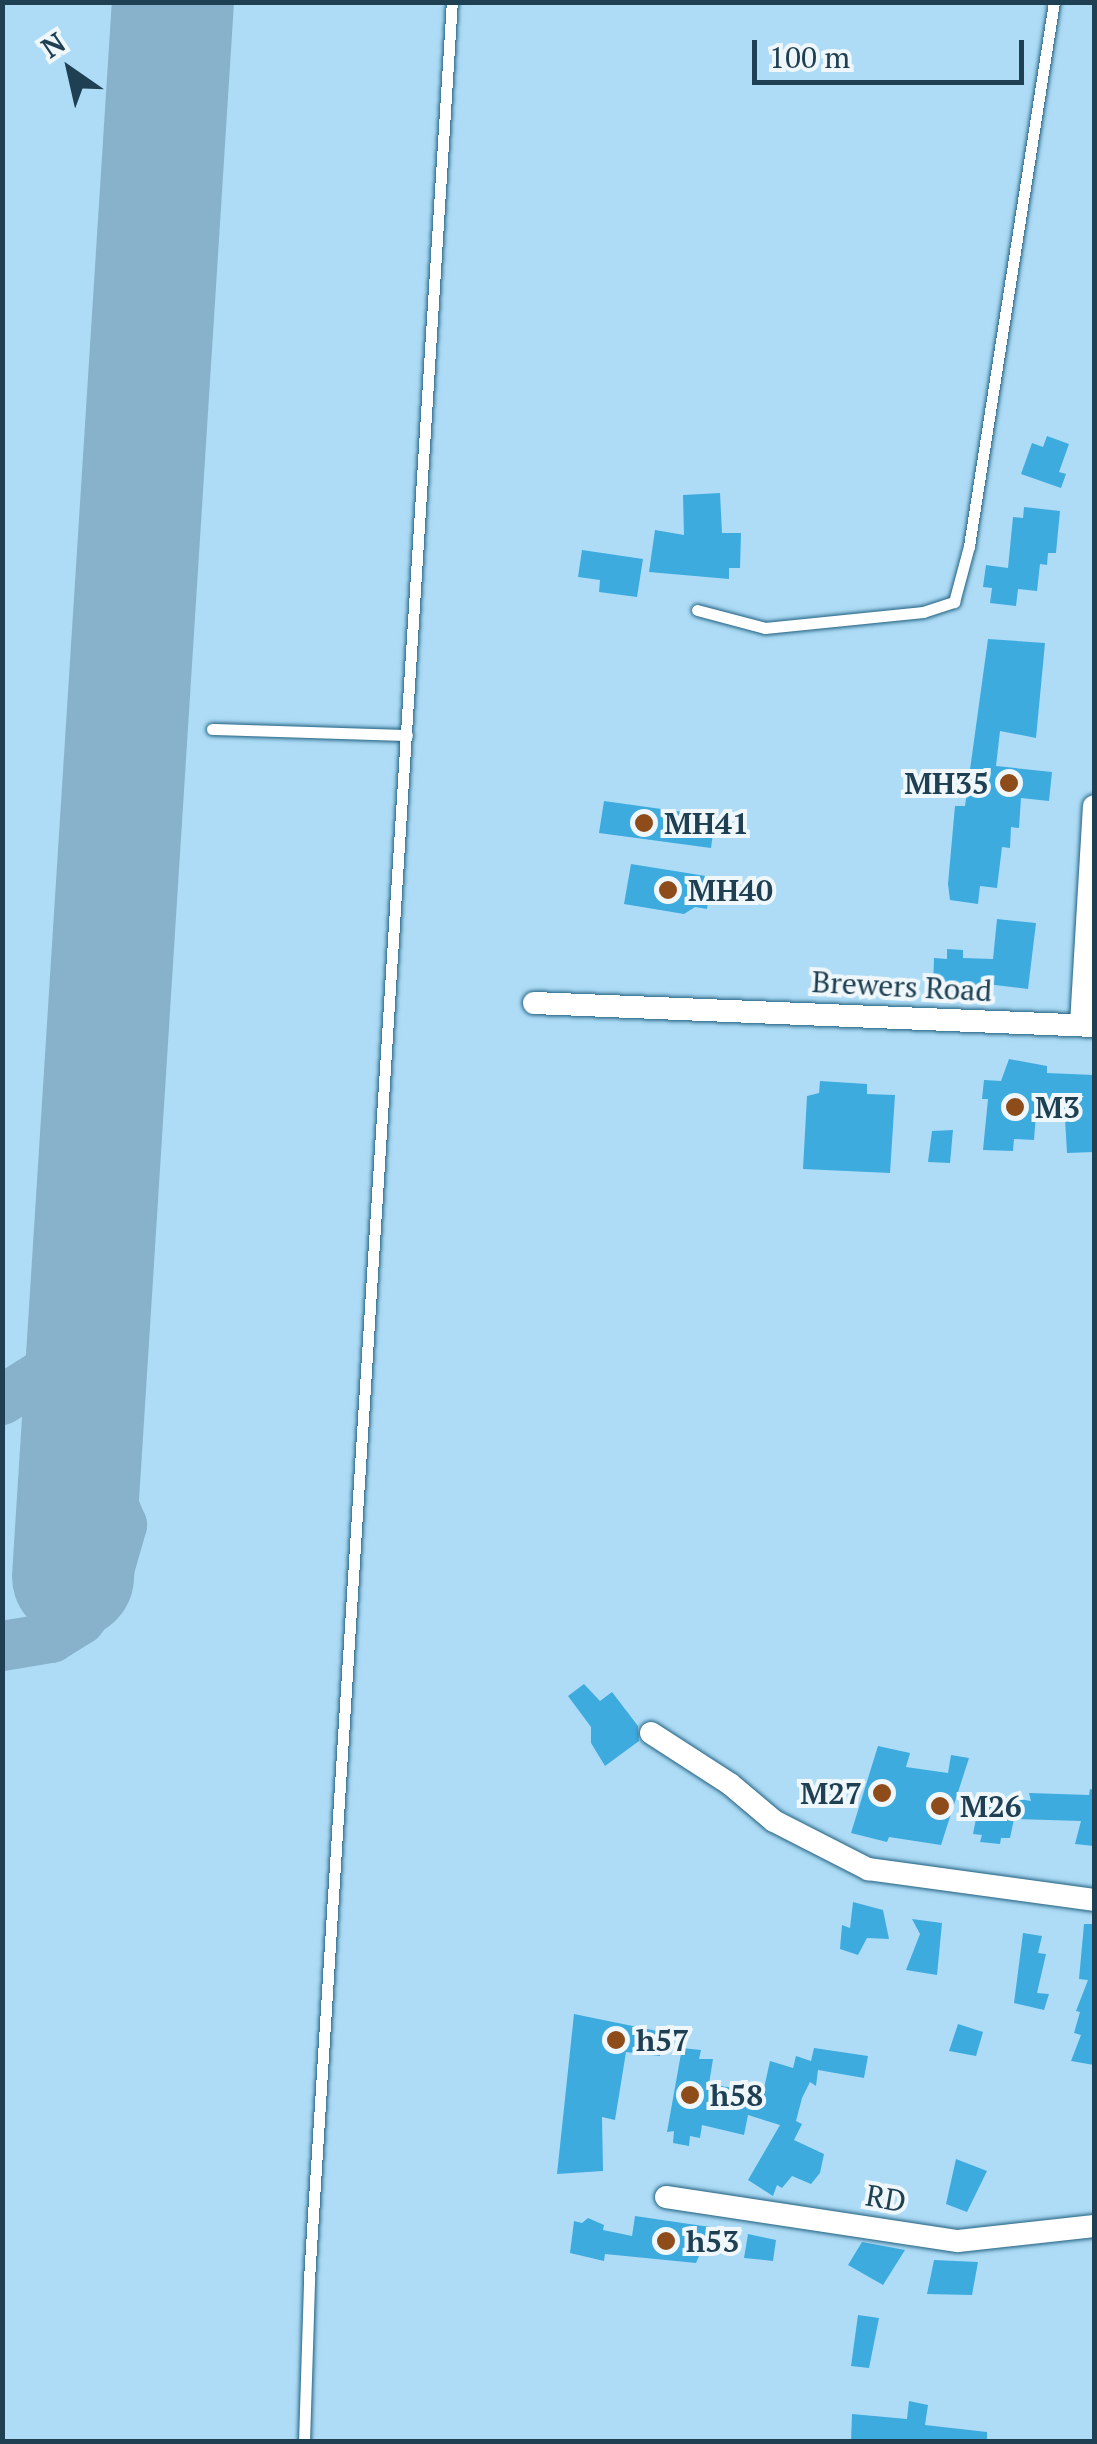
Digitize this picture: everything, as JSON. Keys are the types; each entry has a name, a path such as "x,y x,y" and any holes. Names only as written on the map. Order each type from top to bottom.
{"street":[{"path":"1088,1025 1094,806"},
{"name":"Brewers Road","path":"534,1003 708,1006 1088,1025"},
{"path":"651,1734 730,1784 774,1821 868,1868 1094,1900"},
{"name":"RD","path":"666,2197 958,2241 1094,2226"}],"lane":[{"path":"304,2442 309,2279 452,2"},
{"path":"697,610 765,628 923,612 954,602 969,546 1054,2"},
{"path":"212,729 407,735"}],"building":[{"path":"1047,436 1069,444 1059,472 1066,474 1061,488 1021,474 1032,443 1043,447"},
{"path":"720,493 722,533 741,533 740,568 729,568 729,579 649,572 655,530 684,535 683,495"},
{"path":"1024,507 1060,511 1056,553 1048,553 1047,565 1040,564 1037,591 1018,589 1016,606 990,603 992,588 983,587 986,565 1008,568 1013,517 1023,518"},
{"path":"582,550 643,559 637,597 599,592 600,580 578,577"},
{"path":"988,639 1045,643 1036,738 1000,731 996,766 1052,772 1049,801 1021,798 1019,828 1011,827 1010,848 1002,847 997,888 980,886 978,904 950,900 948,884 955,806 965,806"},
{"name":"MH41","path":"604,801 690,813 687,829 713,833 711,848 599,833"},
{"name":"MH40","path":"631,864 712,877 707,909 695,907 684,914 624,904"},
{"path":"997,919 1036,923 1028,989 978,983 978,988 958,987 957,994 933,987 934,958 947,959 947,949 963,950 963,958 993,959"},
{"path":"1009,1059 1047,1066 1047,1073 1094,1075 1094,1152 1067,1153 1065,1119 1036,1114 1034,1140 1014,1139 1013,1151 983,1150 988,1099 982,1099 984,1080 1001,1081"},
{"path":"820,1081 867,1084 867,1094 895,1095 890,1173 803,1169 807,1096 819,1093"},
{"path":"953,1130 950,1163 928,1162 932,1131"},
{"path":"584,1684 600,1701 612,1692 638,1726 639,1741 605,1766 591,1743 591,1727 568,1696"},
{"path":"878,1746 910,1753 906,1767 948,1773 951,1755 969,1758 941,1845 889,1837 887,1842 851,1833"},
{"path":"1090,1789 1094,1790 1094,1846 1075,1844 1081,1821 1014,1819 1010,1838 1001,1838 1000,1844 980,1842 982,1835 973,1834 981,1793 1031,1801 1029,1793 1089,1795"},
{"path":"853,1902 883,1910 889,1939 867,1938 858,1955 840,1949 842,1925 850,1928"},
{"path":"912,1919 942,1923 937,1975 906,1970 920,1934"},
{"path":"1084,1924 1094,1924 1094,2065 1071,2061 1081,2035 1074,2033 1080,2012 1076,2011 1088,1980 1079,1979"},
{"path":"1023,1933 1042,1936 1038,1953 1046,1954 1037,1993 1049,1994 1044,2010 1014,2003"},
{"path":"574,2014 662,2032 660,2056 626,2052 615,2120 602,2117 603,2171 557,2174"},
{"path":"958,2024 983,2032 976,2056 949,2051"},
{"path":"682,2048 701,2050 699,2059 713,2059 709,2084 763,2093 770,2061 793,2068 796,2056 811,2061 814,2048 868,2056 864,2078 818,2070 816,2086 810,2082 802,2098 796,2121 802,2124 794,2140 824,2154 820,2173 811,2184 792,2176 782,2188 777,2185 773,2196 748,2180 780,2125 748,2115 744,2135 702,2125 700,2138 690,2136 689,2146 673,2143 674,2131 667,2132"},
{"path":"956,2159 987,2171 967,2212 946,2204"},
{"name":"h53","path":"635,2216 710,2227 708,2247 703,2247 696,2263 605,2254 604,2261 570,2253 574,2221 582,2223 588,2218 604,2225 603,2230 632,2236"},
{"name":"h53","path":"748,2234 776,2240 773,2261 744,2258"},
{"path":"862,2242 905,2250 883,2285 848,2265"},
{"path":"934,2260 978,2262 972,2295 927,2294"},
{"path":"858,2315 879,2318 869,2368 851,2366"},
{"path":"909,2401 928,2405 925,2425 987,2432 987,2442 851,2442 852,2414 907,2419"}],"taxiway":[{"path":"2,1400 43,1374 69,1343 90,1301"},
{"path":"2,1646 51,1638 80,1620 103,1591 122,1525 100,1472 81,1451"}],"runway":[{"path":"73,1577 173,2"}],"place":[{"name":"MH35","path":"1009,783"},
{"name":"MH41","path":"644,823"},
{"name":"MH40","path":"668,890"},
{"name":"M3","path":"1015,1107"},
{"name":"M27","path":"882,1793"},
{"name":"M26","path":"940,1806"},
{"name":"h57","path":"616,2040"},
{"name":"h58","path":"690,2095"},
{"name":"h53","path":"666,2241"}]}
